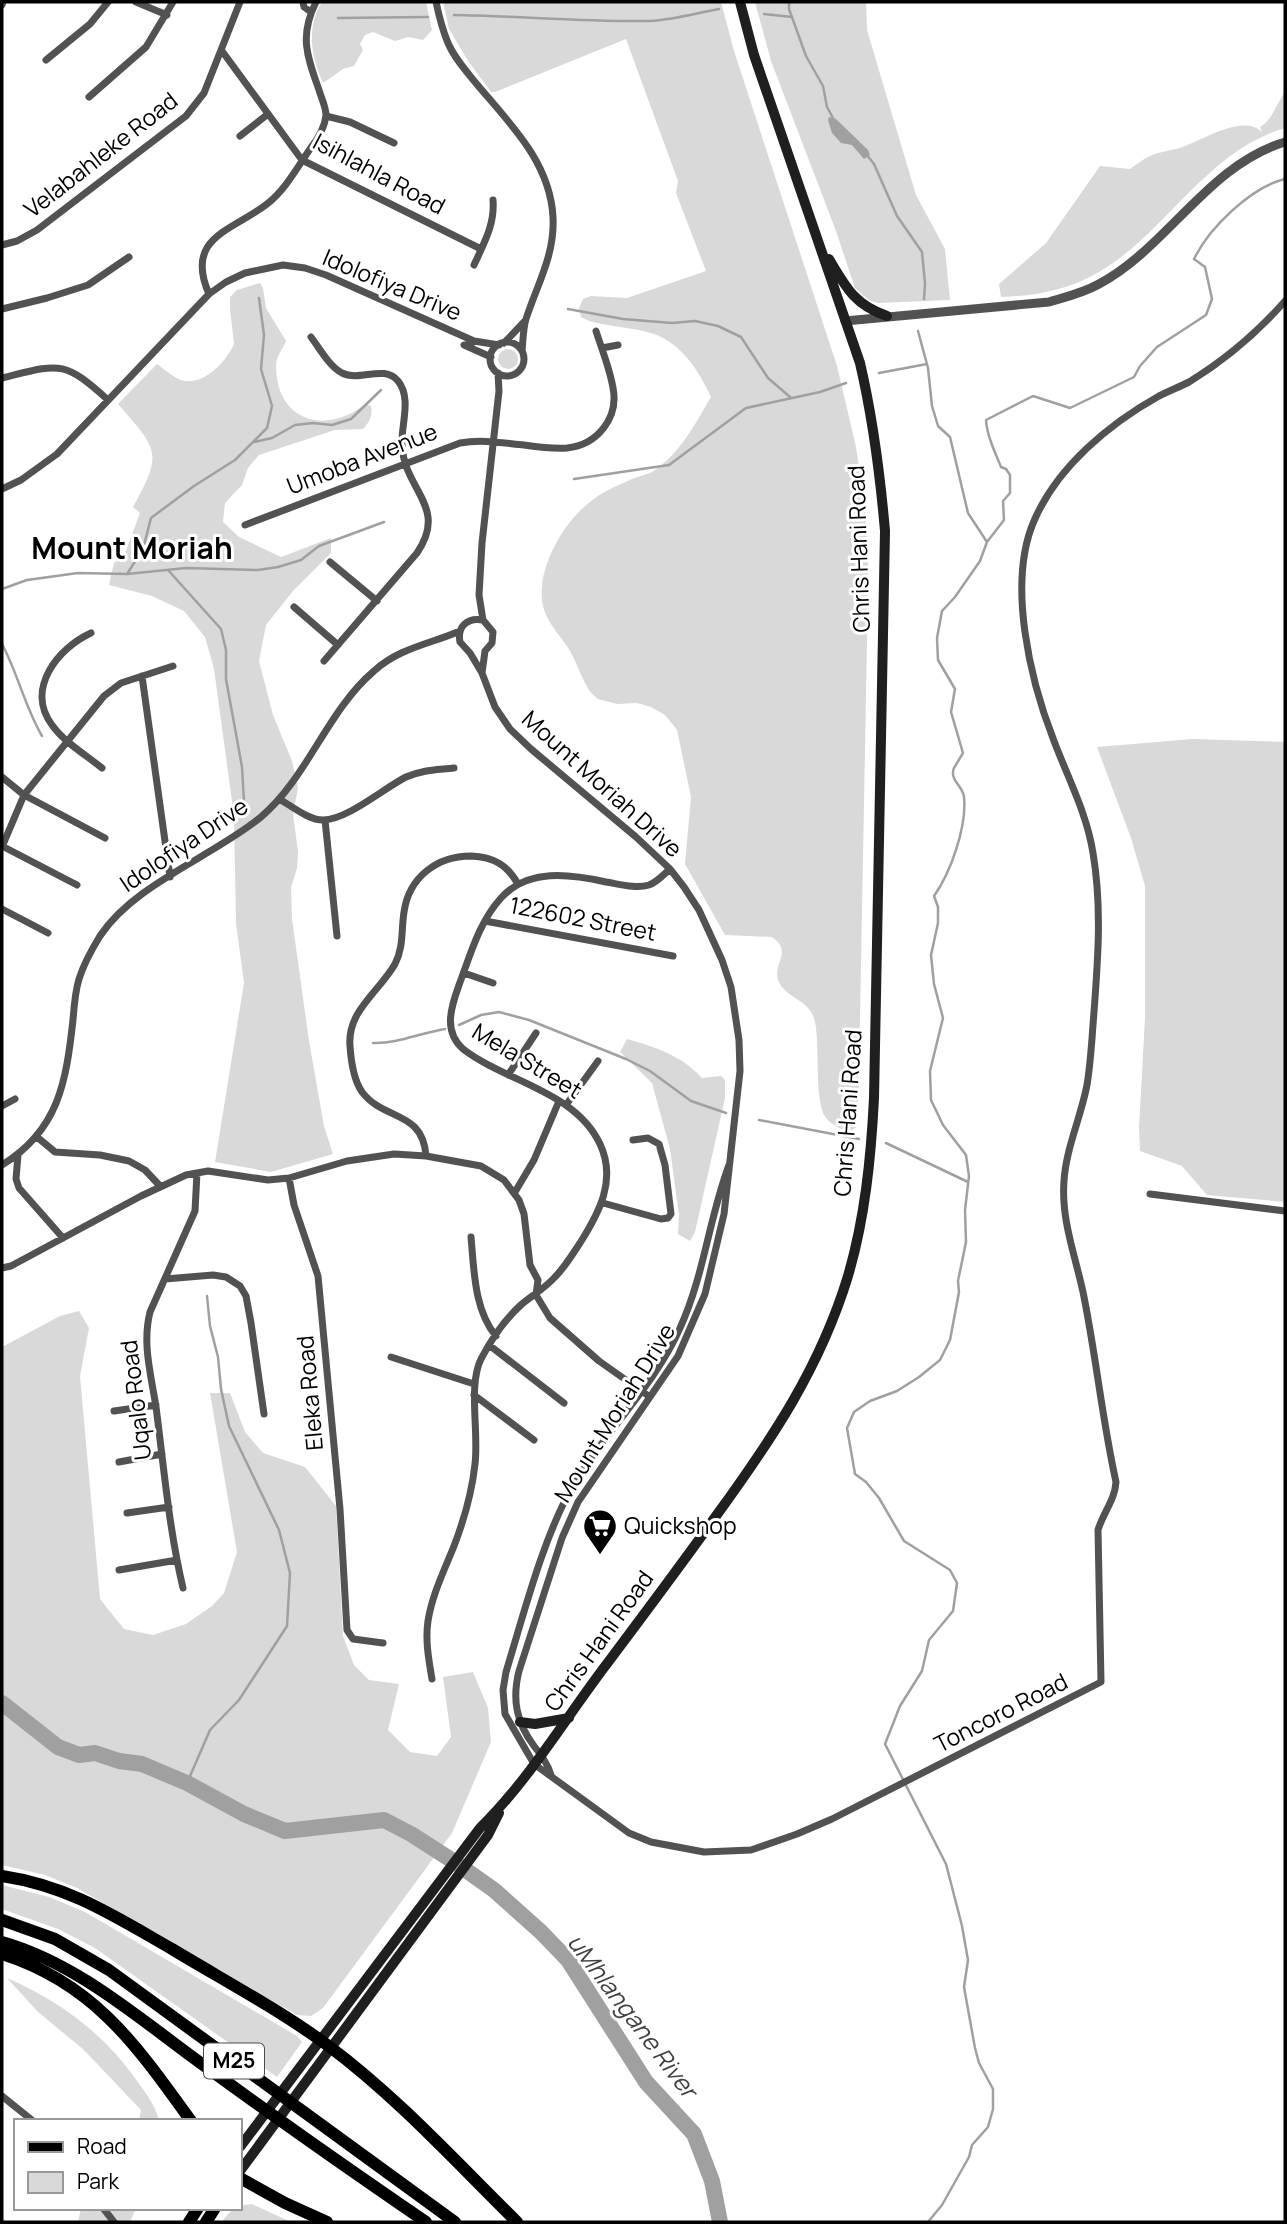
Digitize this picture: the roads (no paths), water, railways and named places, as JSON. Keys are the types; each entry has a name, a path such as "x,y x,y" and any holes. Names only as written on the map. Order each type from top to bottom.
{"main road":[{"name":"Chris Hani Road","path":"242,2168 378,1984 426,1910 675,1574 785,1419 832,1322 857,1239 866,1193 873,1126 885,531 880,469 872,413 859,363 754,55 740,2"},
{"path":"817,239 856,300 868,309 887,316"},
{"path":"520,1722 536,1724 569,1718"},
{"path":"2,1876 34,1882 81,1899 255,1998 331,2048 394,2103 517,2222"},
{"name":"Chris Hani Road","path":"242,2144 367,1976 426,1910"},
{"name":"M25","path":"2,1920 55,1939 109,1970 455,2222"},
{"name":"M25","path":"2,1942 43,1957 91,1984 426,2222"},
{"path":"2,1954 40,1970 92,2001 141,2054 190,2119"},
{"path":"242,2179 327,2222"}],"street":[{"path":"46,60 90,24 108,2"},
{"path":"136,2 167,15"},
{"path":"89,97 146,47 173,2"},
{"name":"Velabahleke Road","path":"2,245 17,241 37,230 186,116 204,93 240,2"},
{"path":"303,2 311,12"},
{"path":"209,294 201,268 205,250 225,229 267,204 278,193 318,137 326,116 306,54 307,27 316,2"},
{"name":"Mount Moriah Drive","path":"436,2 440,24 449,45 464,68 524,139 540,165 550,192 552,241 547,266 525,322 522,351 524,362 522,368 507,376 499,391"},
{"name":"Isihlahla Road","path":"222,51 302,160 481,248"},
{"path":"240,136 268,114"},
{"path":"326,116 350,122 394,143"},
{"path":"845,321 1049,302 1077,294 1100,284 1125,267 1226,174 1252,157 1285,142"},
{"path":"474,265 493,219 493,200"},
{"path":"2,309 88,285 129,257"},
{"name":"Idolofiya Drive","path":"2,489 40,468 209,294 245,273 283,265 305,268 474,341 501,344"},
{"name":"Toncoro Road","path":"537,1760 551,1775 629,1833 651,1842 704,1852 751,1850 797,1834 879,1795 1101,1682 1098,1530 1115,1492 1116,1482 1083,1292 1064,1206 1068,1154 1087,1086 1091,1051 1099,938 1098,883 1093,849 1084,817 1042,709 1032,669 1022,582 1025,549 1046,498 1066,470 1090,445 1157,397 1188,382 1228,355 1263,326 1285,301"},
{"name":"Mount Moriah Drive","path":"472,620 479,595 499,391 498,373 493,368 491,357 493,351 525,322"},
{"name":"Umoba Avenue","path":"245,525 404,462 460,443 494,442 565,448 589,442 608,423 614,398 596,331"},
{"path":"312,337 331,364 345,375 353,377 383,374 396,378 401,384 405,399 402,443 404,462 430,518 428,536 418,553 324,661"},
{"name":"Idolofiya Drive","path":"474,341 464,345 491,357"},
{"path":"501,344 514,343 522,351"},
{"path":"602,348 618,345"},
{"path":"2,378 41,368 64,369 85,379 108,400"},
{"path":"498,373 507,376"},
{"path":"330,562 377,601"},
{"name":"Mount Moriah Drive","path":"479,595 483,620 491,627 494,638 485,651 482,673"},
{"path":"294,607 338,645"},
{"path":"440,640 462,647 462,626 472,620 483,620"},
{"name":"Idolofiya Drive","path":"2,1165 18,1155 37,1137 57,1104 64,1083 79,980 102,933 121,912 246,829 279,799 346,702 367,677 389,659 406,650 460,631"},
{"path":"91,633 66,647 49,671 41,696 47,718 67,740 102,768"},
{"name":"Mount Moriah Drive","path":"462,647 470,653 482,673 495,707 510,729 670,869 699,910 712,936 731,988 739,1040 740,1071 723,1214 705,1294 683,1346 578,1502 567,1525 515,1685 516,1711 537,1760"},
{"path":"470,653 485,651"},
{"path":"76,885 2,847 24,795 112,689 173,666"},
{"path":"142,676 170,877"},
{"path":"279,799 309,817 325,820 349,811 416,773 454,768"},
{"path":"2,777 24,795 105,838"},
{"path":"325,820 337,936"},
{"path":"426,1156 425,1143 418,1129 371,1100 358,1084 349,1042 353,1022 394,964 401,949 406,902 413,885 428,869 453,858 488,858 499,862 507,868 518,884 547,875 563,875 621,885 645,886 662,877 670,869"},
{"name":"Mela Street","path":"432,1679 427,1648 427,1623 470,1492 477,1434 474,1384 478,1365 489,1345 514,1312 563,1269 603,1203 606,1191 607,1168 601,1146 589,1125 562,1103 470,1055 458,1045 452,1035 451,1009 485,920 502,897 518,884"},
{"path":"2,909 48,933"},
{"name":"122602 Street","path":"485,920 673,956"},
{"path":"464,973 493,983"},
{"path":"508,1075 536,1033"},
{"path":"515,1192 562,1103 598,1061"},
{"path":"2,1106 15,1099"},
{"path":"37,1137 55,1152 87,1153 129,1161 145,1170 160,1186"},
{"path":"603,1203 665,1220 671,1214 665,1164 659,1144 648,1138 633,1140"},
{"path":"2,1268 11,1266 174,1179 197,1173 225,1172 268,1180 289,1178 373,1155 394,1154 426,1156 481,1166 504,1180 515,1192 524,1213 530,1265 538,1280 536,1295 550,1318 599,1361 650,1397"},
{"path":"18,1155 17,1184 63,1238"},
{"name":"Mount Moriah Drive","path":"537,1760 505,1714 503,1690 506,1672 551,1534 567,1497 657,1368 680,1329 702,1265 720,1188 729,1165"},
{"name":"Uqalo Road","path":"183,1588 148,1360 146,1328 150,1311 195,1211 197,1173"},
{"name":"Eleka Road","path":"289,1178 293,1205 318,1276 340,1509 346,1630 350,1637 359,1641 383,1643"},
{"path":"1150,1195 1285,1211"},
{"path":"471,1237 479,1299 489,1328 496,1336"},
{"path":"165,1279 214,1275 226,1277 240,1286 246,1296 264,1414"},
{"path":"489,1345 564,1403"},
{"path":"391,1357 474,1384"},
{"path":"474,1395 534,1440"},
{"path":"114,1411 156,1405"},
{"path":"119,1462 162,1454"},
{"path":"127,1513 169,1507"},
{"path":"119,1570 177,1560"},
{"path":"2,2096 31,2119"},
{"path":"112,2221 121,2222"}],"waterway":[{"path":"789,2 789,9 806,56 823,86 827,107 833,118"},
{"path":"454,15 650,21 719,9"},
{"path":"764,14 792,17"},
{"path":"338,18 428,17"},
{"path":"866,154 874,164 897,216 922,252 924,299"},
{"path":"928,2222 942,2205 969,2157 972,2145 988,2127 993,2109 993,2089 979,2063 975,2048 964,1987 968,1960 946,1864 885,1744 900,1706 922,1671 929,1640 953,1611 957,1583 950,1570 904,1541 879,1498 866,1482 855,1474 847,1428 854,1412 870,1401 897,1391 940,1360 950,1340 966,1242 965,1210 969,1176 966,1155 943,1125 931,1100 930,1071 943,1018 934,984 931,955 938,923 938,907 934,896 956,848 964,809 963,793 953,776 954,768 963,753 951,712 955,689 938,660 937,638 942,611 980,561 987,542 1004,520 1003,501 1010,493 1010,475 1001,467 986,420 1033,396 1070,408 1134,377 1157,347 1206,315 1212,299 1205,267 1194,259 1210,235 1220,222 1245,200 1272,183 1285,179"},
{"path":"127,574 143,549 151,518 235,460 267,428 272,406 261,369 264,335 259,298"},
{"path":"568,309 623,319 672,323 695,321 718,326 741,337 768,378 790,397"},
{"path":"918,331 928,368 932,406 938,426 950,437 968,513 987,542"},
{"path":"879,373 927,364"},
{"path":"574,479 669,465 746,408 820,392 846,383"},
{"path":"254,442 272,438 295,425 332,425 351,419 381,390"},
{"path":"2,589 27,580 78,573 127,574 186,568 258,570 278,567 301,560 319,546 384,522"},
{"path":"168,570 221,629 226,650 226,679 242,767 244,802"},
{"path":"2,644 42,736"},
{"path":"459,1025 481,1015 499,1012 529,1020 626,1059 650,1071 691,1101 726,1113"},
{"path":"373,1043 391,1042 445,1029"},
{"path":"759,1120 859,1139"},
{"path":"886,1143 968,1182"},
{"path":"187,1783 210,1730 239,1700 287,1626 290,1573 279,1530 229,1426 207,1296"},
{"name":"uMhlangane River","path":"2,1703 58,1747 79,1755 95,1753 119,1761 142,1764 285,1831 384,1820 411,1834 494,1890 568,1960 646,2082 694,2134 712,2181 720,2222"}],"place":[{"name":"Quickshop","path":"600,1556"}],"district":[{"name":"Mount Moriah","path":"132,549"}]}
